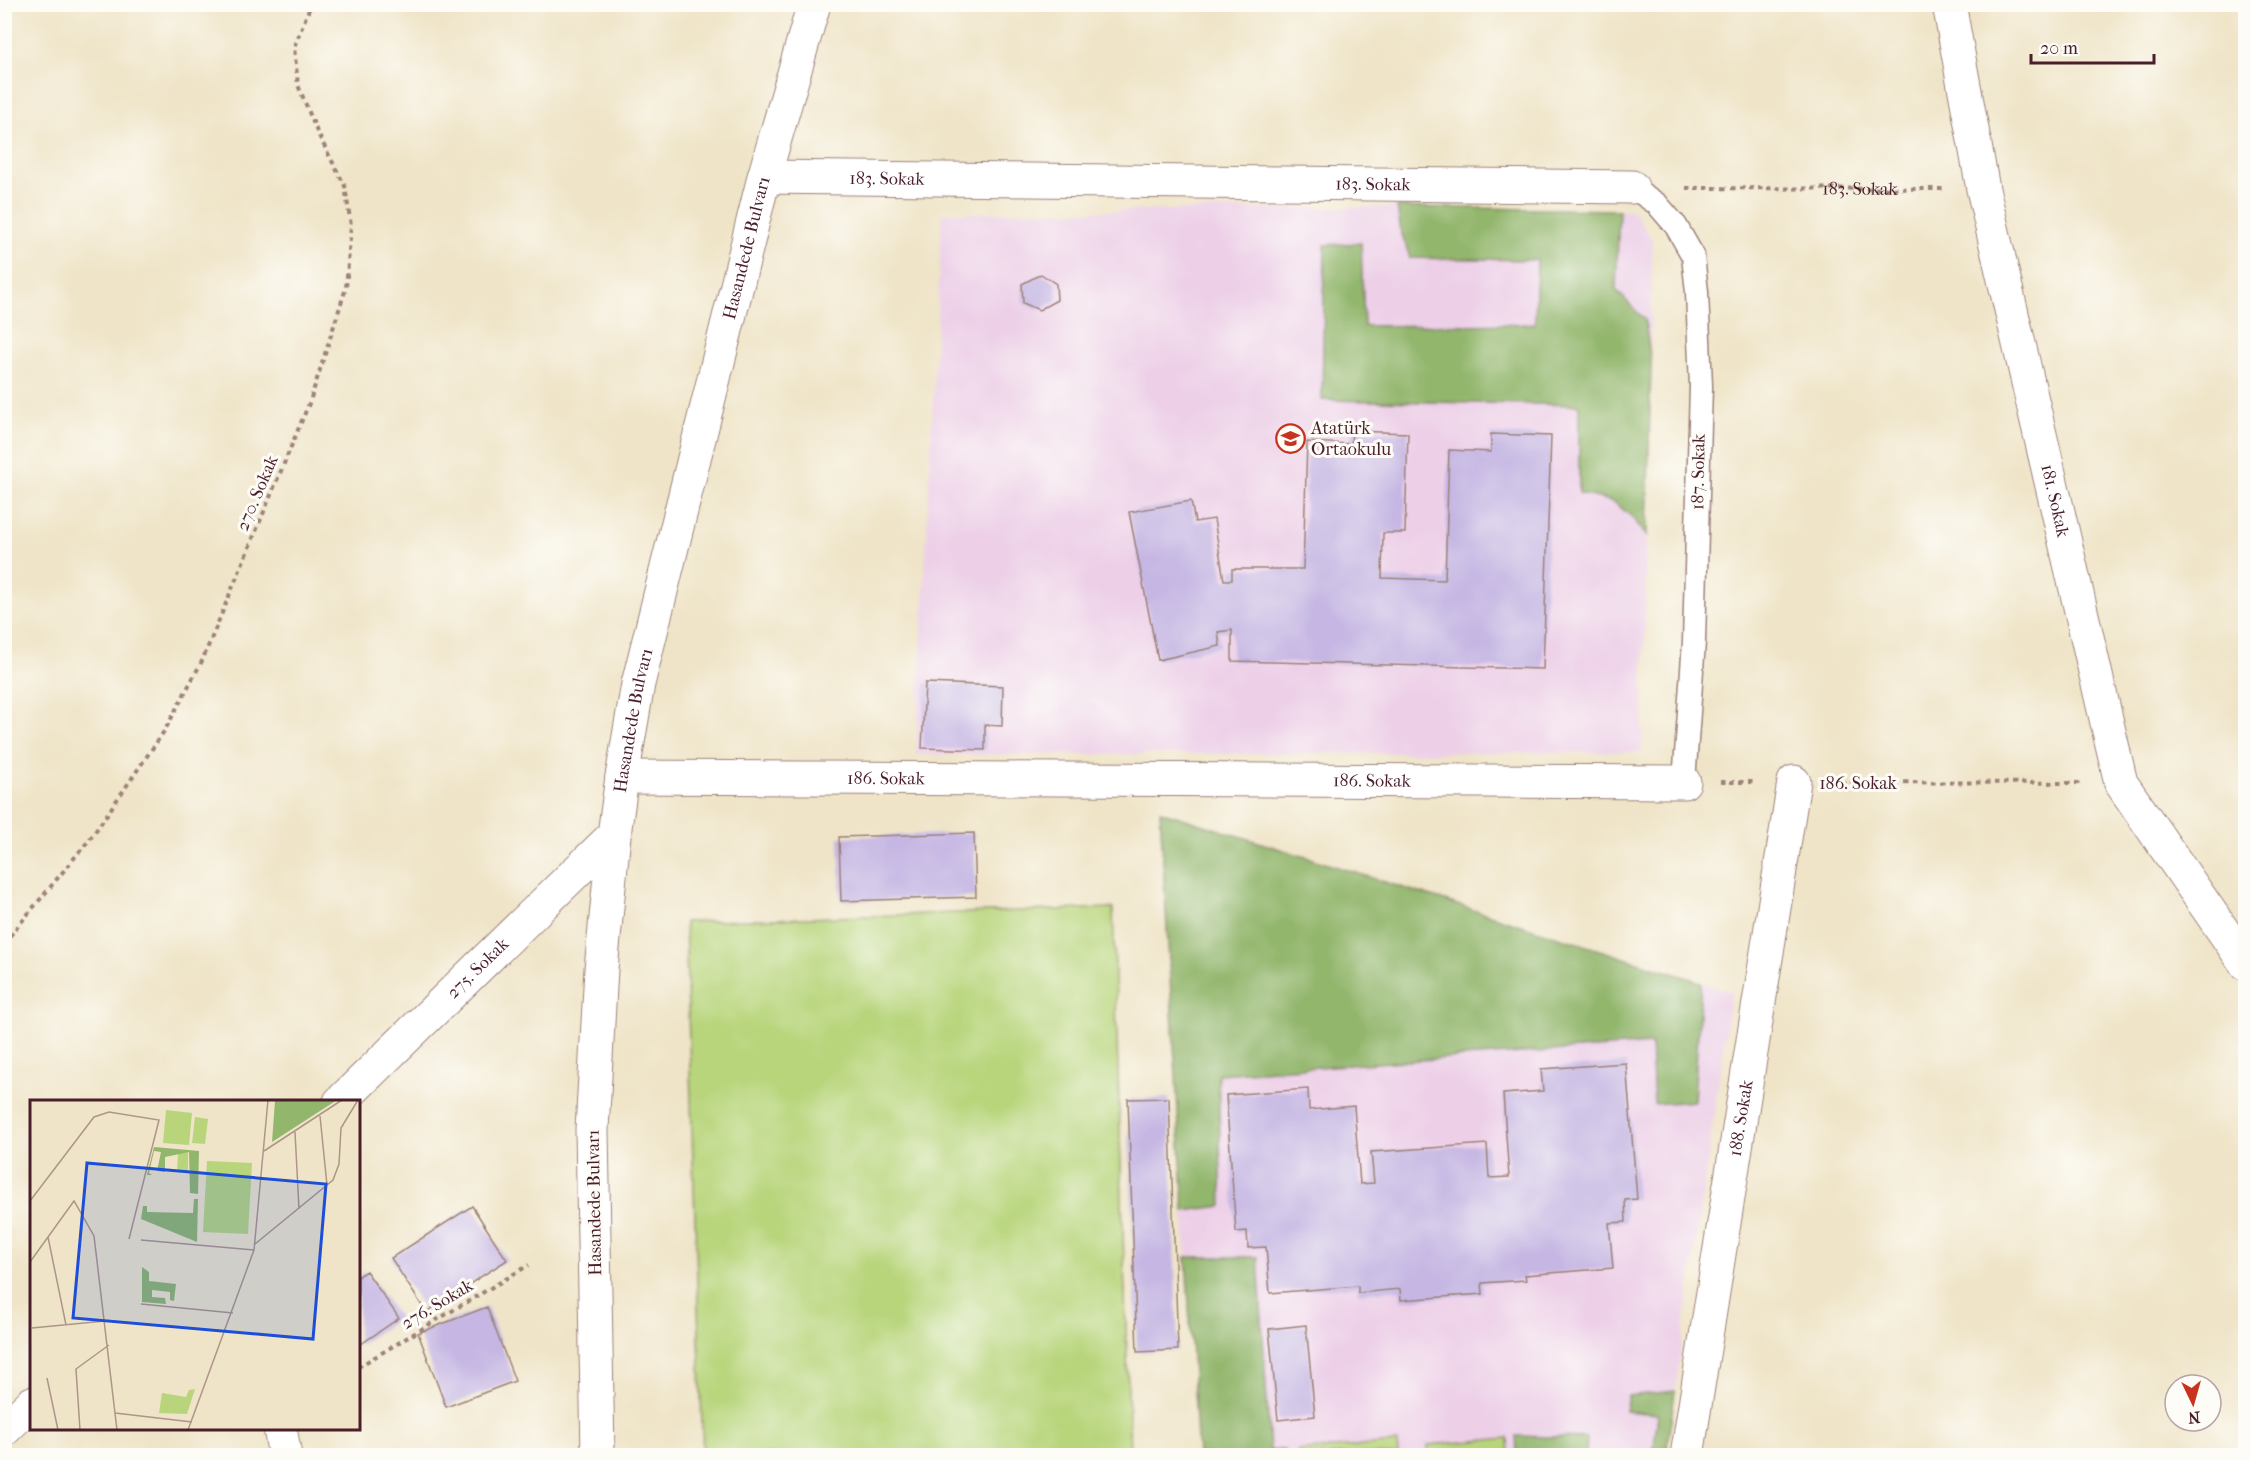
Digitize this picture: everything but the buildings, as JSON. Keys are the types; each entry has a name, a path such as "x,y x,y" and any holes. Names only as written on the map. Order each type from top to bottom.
{"street":[{"name":"Hasandede Bulvarı","path":"598,1455 592,1130 601,969 622,777 638,684 764,177 814,4"},
{"name":"181. Sokak","path":"1949,4 1983,189 2121,783 2246,964"},
{"name":"183. Sokak","path":"764,177 1632,187"},
{"name":"186. Sokak","path":"622,777 1684,782"},
{"name":"188. Sokak","path":"1687,1455 1794,782"},
{"name":"275. Sokak","path":"341,1100 614,835"},
{"path":"4,1430 30,1405"},
{"path":"280,1430 285,1455"}],"lane":[{"name":"187. Sokak","path":"1632,187 1657,204 1676,226 1693,256 1697,292 1701,386 1694,642 1684,782"}],"path":[{"name":"270. Sokak","path":"4,944 90,839 165,730 202,661 310,401 346,288 351,226 345,186 317,132 298,85 294,47 311,4"},
{"name":"183. Sokak","path":"1632,187 1983,189"},
{"name":"186. Sokak","path":"1684,782 2121,783"},
{"name":"276. Sokak","path":"360,1366 529,1265"}],"shaded area":[{"name":"Atatürk Ortaokulu","path":"1397,207 1633,210 1652,240 1642,752 916,755 942,213"},
{"path":"1160,811 1731,992 1666,1455 1198,1455"}],"green space":[{"path":"1397,207 1619,210 1616,290 1645,320 1651,363 1647,536 1632,517 1614,502 1579,493 1579,405 1322,400 1325,245 1361,243 1364,326 1535,324 1537,260 1410,258 1401,231"},
{"path":"1160,811 1701,982 1694,1101 1654,1104 1651,1044 1218,1074 1222,1206 1184,1211"},
{"path":"1113,908 1130,1455 703,1455 685,922"},
{"path":"1186,1257 1258,1257 1270,1450 1285,1450 1286,1455 1198,1455"},
{"path":"1675,1391 1666,1455 1653,1455 1658,1414 1625,1411 1628,1396"},
{"path":"1516,1436 1587,1438 1586,1455 1517,1455"},
{"path":"1508,1438 1509,1455 1429,1455 1428,1445"},
{"path":"1397,1443 1398,1455 1298,1455 1297,1451"}],"place":[{"name":"Atatürk Ortaokulu","path":"1290,438"}]}
